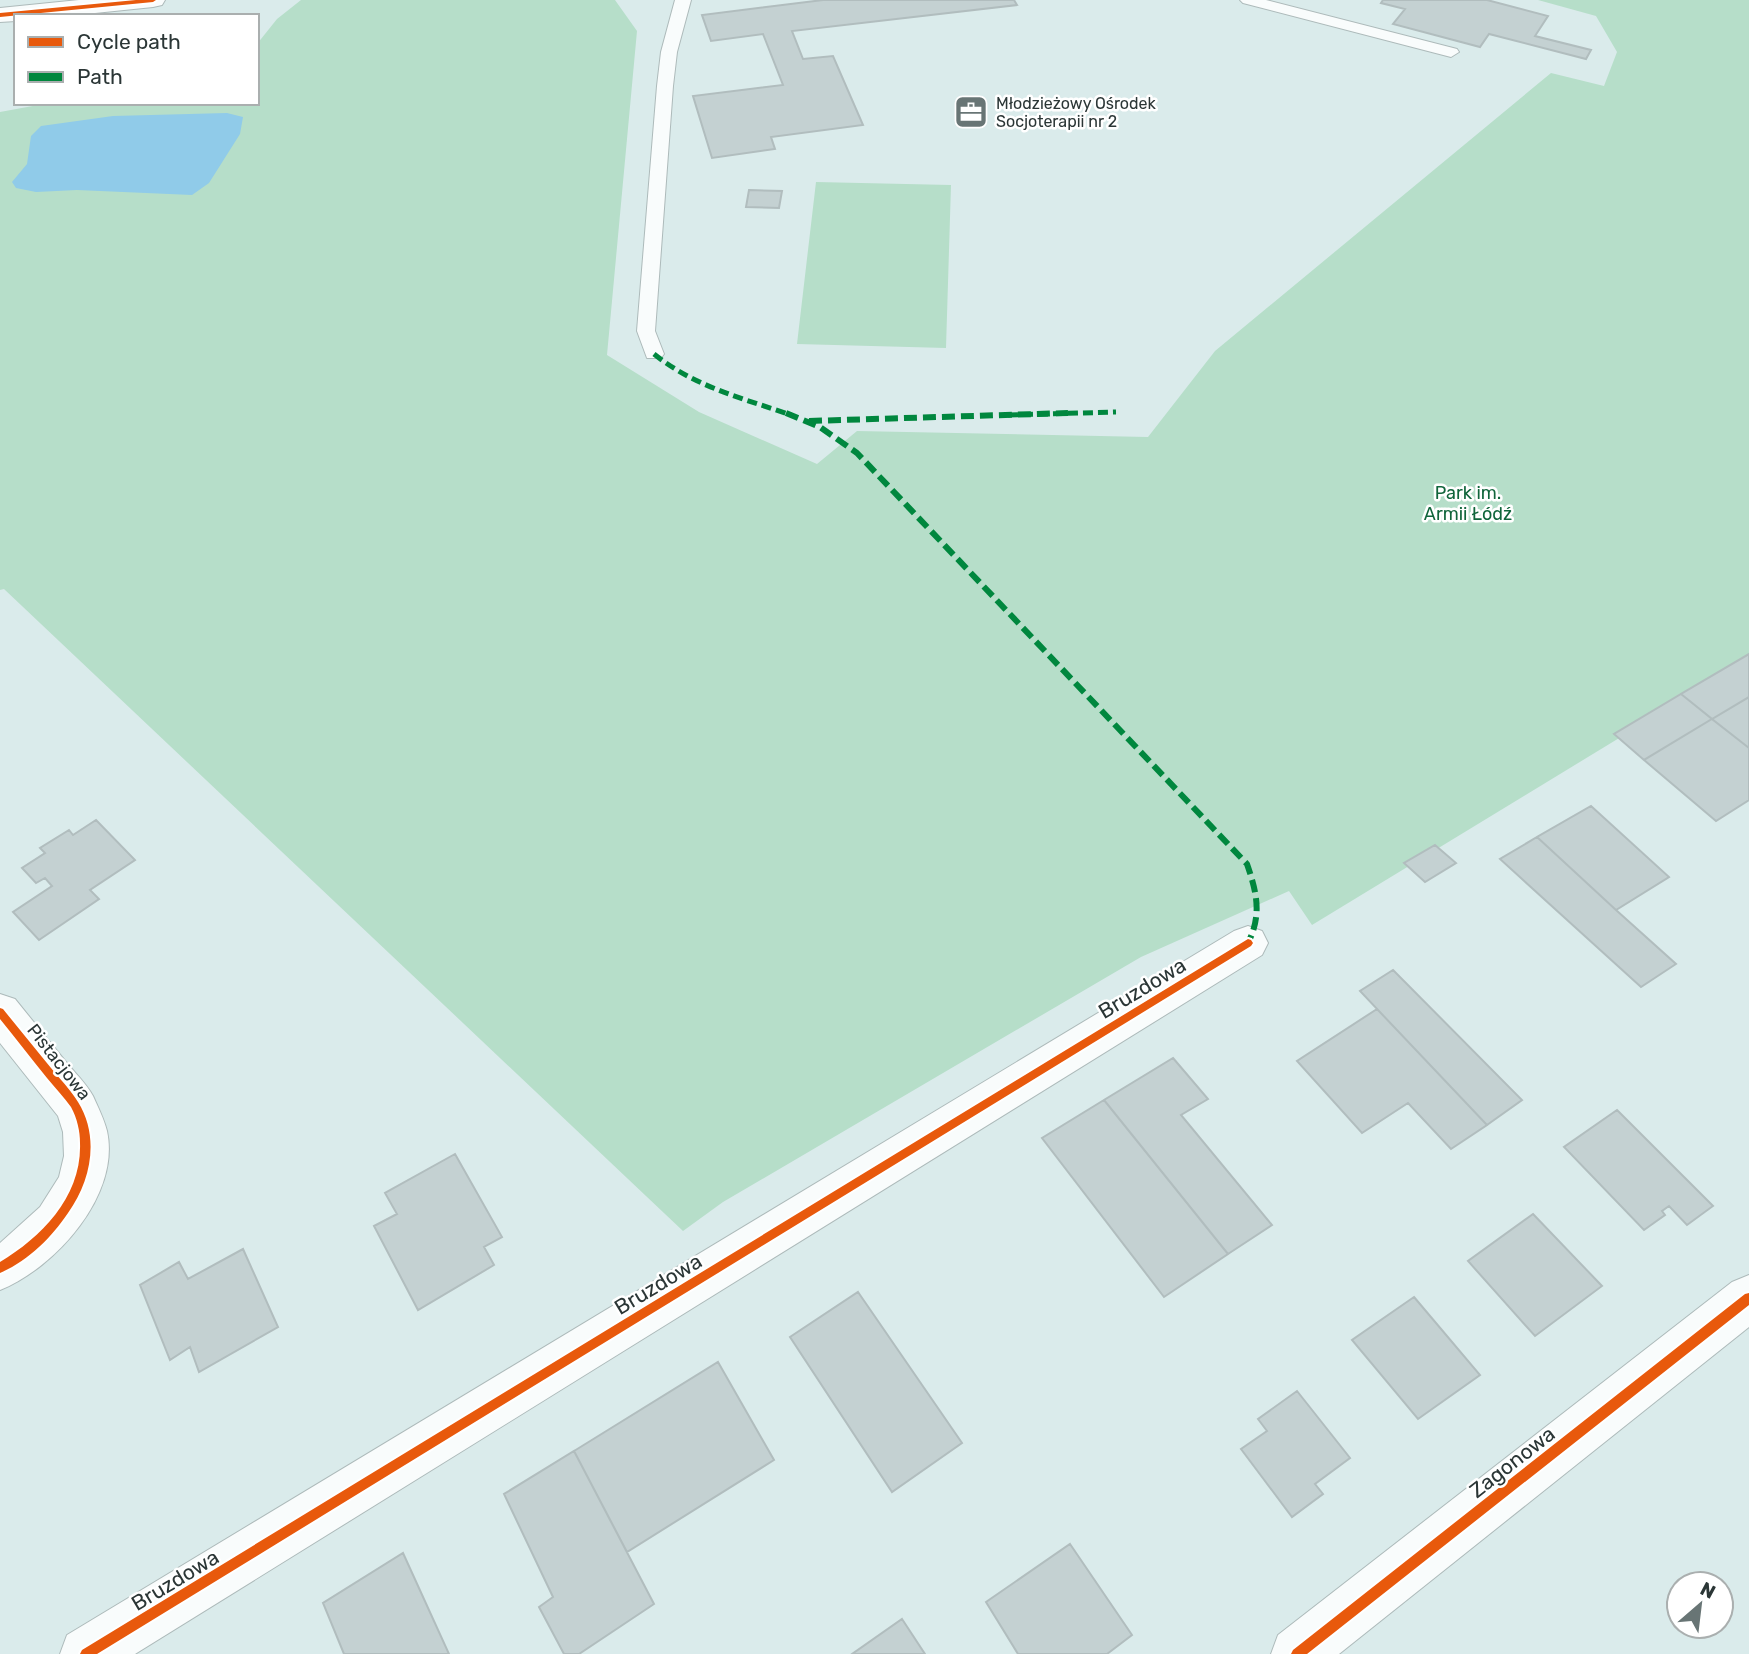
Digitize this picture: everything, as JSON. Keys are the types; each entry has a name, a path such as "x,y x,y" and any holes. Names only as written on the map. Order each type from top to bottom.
{"street":[{"path":"0,15 153,0"},
{"name":"Bruzdowa","path":"86,1654 1248,943"},
{"name":"Pistacjowa","path":"0,1012 77,1108 86,1132 86,1154 81,1180 67,1207 33,1245 0,1268"},
{"name":"Zagonowa","path":"1297,1654 1749,1298"}],"lane":[{"path":"654,354 646,331 663,104 669,51 686,0"},
{"path":"1248,0 1451,52"}],"green space":[{"name":"Park im. Armii Łódź","path":"301,0 615,0 637,31 607,355 699,412 817,464 857,431 1148,437 1215,351 1551,73 1604,86 1617,52 1596,16 1538,0 1749,0 1749,659 1312,925 1289,891 1141,957 723,1202 683,1231 4,589 0,590 0,112 38,105 259,105 259,42 277,19"},
{"path":"816,182 951,185 946,348 797,344"}],"water":[{"path":"227,113 243,117 240,134 209,183 192,195 77,190 36,192 16,188 12,182 27,164 31,136 41,126 113,116"}],"building":[{"path":"823,0 1014,0 1017,5 792,31 803,59 833,56 863,125 771,137 775,149 712,158 693,96 783,85 763,34 711,41 702,15"},
{"path":"1383,0 1487,0 1548,16 1535,36 1591,50 1586,59 1489,34 1480,47 1393,24 1405,9 1381,3"},
{"path":"749,190 782,191 779,208 746,207"},
{"path":"1749,654 1749,697 1712,719 1681,694"},
{"path":"1681,694 1712,719 1644,760 1614,734"},
{"path":"1749,697 1749,748 1712,719"},
{"path":"1712,719 1749,748 1749,800 1716,821 1644,760"},
{"path":"1591,806 1669,877 1616,910 1537,837"},
{"path":"96,820 135,860 90,890 99,899 39,940 13,912 52,886 45,878 36,883 22,868 45,853 40,848 69,830 73,835"},
{"path":"1537,837 1676,964 1641,987 1500,859"},
{"path":"1435,845 1456,863 1425,882 1404,863"},
{"path":"1393,970 1522,1100 1487,1125 1360,991"},
{"path":"1377,1009 1487,1125 1451,1149 1408,1103 1362,1133 1297,1061"},
{"path":"1173,1058 1208,1099 1181,1115 1272,1225 1228,1254 1104,1100"},
{"path":"1104,1100 1228,1254 1164,1297 1042,1138"},
{"path":"1617,1110 1713,1206 1687,1225 1669,1206 1662,1211 1665,1215 1644,1230 1564,1147"},
{"path":"455,1154 502,1237 484,1247 494,1265 418,1310 374,1226 397,1214 385,1193"},
{"path":"1533,1214 1602,1286 1535,1336 1468,1261"},
{"path":"243,1249 278,1327 199,1372 190,1347 170,1360 140,1285 179,1262 188,1279"},
{"path":"858,1292 962,1443 892,1492 790,1337"},
{"path":"1414,1297 1480,1375 1418,1419 1352,1340"},
{"path":"718,1362 774,1460 627,1552 574,1451"},
{"path":"1297,1391 1350,1458 1315,1484 1323,1494 1292,1517 1241,1449 1267,1431 1258,1419"},
{"path":"574,1451 654,1604 579,1654 564,1654 539,1607 553,1597 504,1494"},
{"path":"1070,1544 1132,1635 1107,1654 1018,1654 986,1602"},
{"path":"403,1553 449,1654 344,1654 323,1603"},
{"path":"902,1619 925,1654 852,1654"}],"marked path":[{"path":"654,354 671,368 708,387 813,424 857,453 1247,864 1258,904 1257,923 1248,943"},
{"path":"809,421 1116,412"}],"cycle path":[{"path":"0,15 153,0"},
{"path":"86,1654 1248,943"},
{"path":"0,1012 75,1105 85,1132 86,1156 81,1179 56,1222 20,1256 0,1268"},
{"path":"1297,1654 1749,1298"}],"place":[{"name":"Młodzieżowy Ośrodek Socjoterapii nr 2","path":"971,112"}]}
